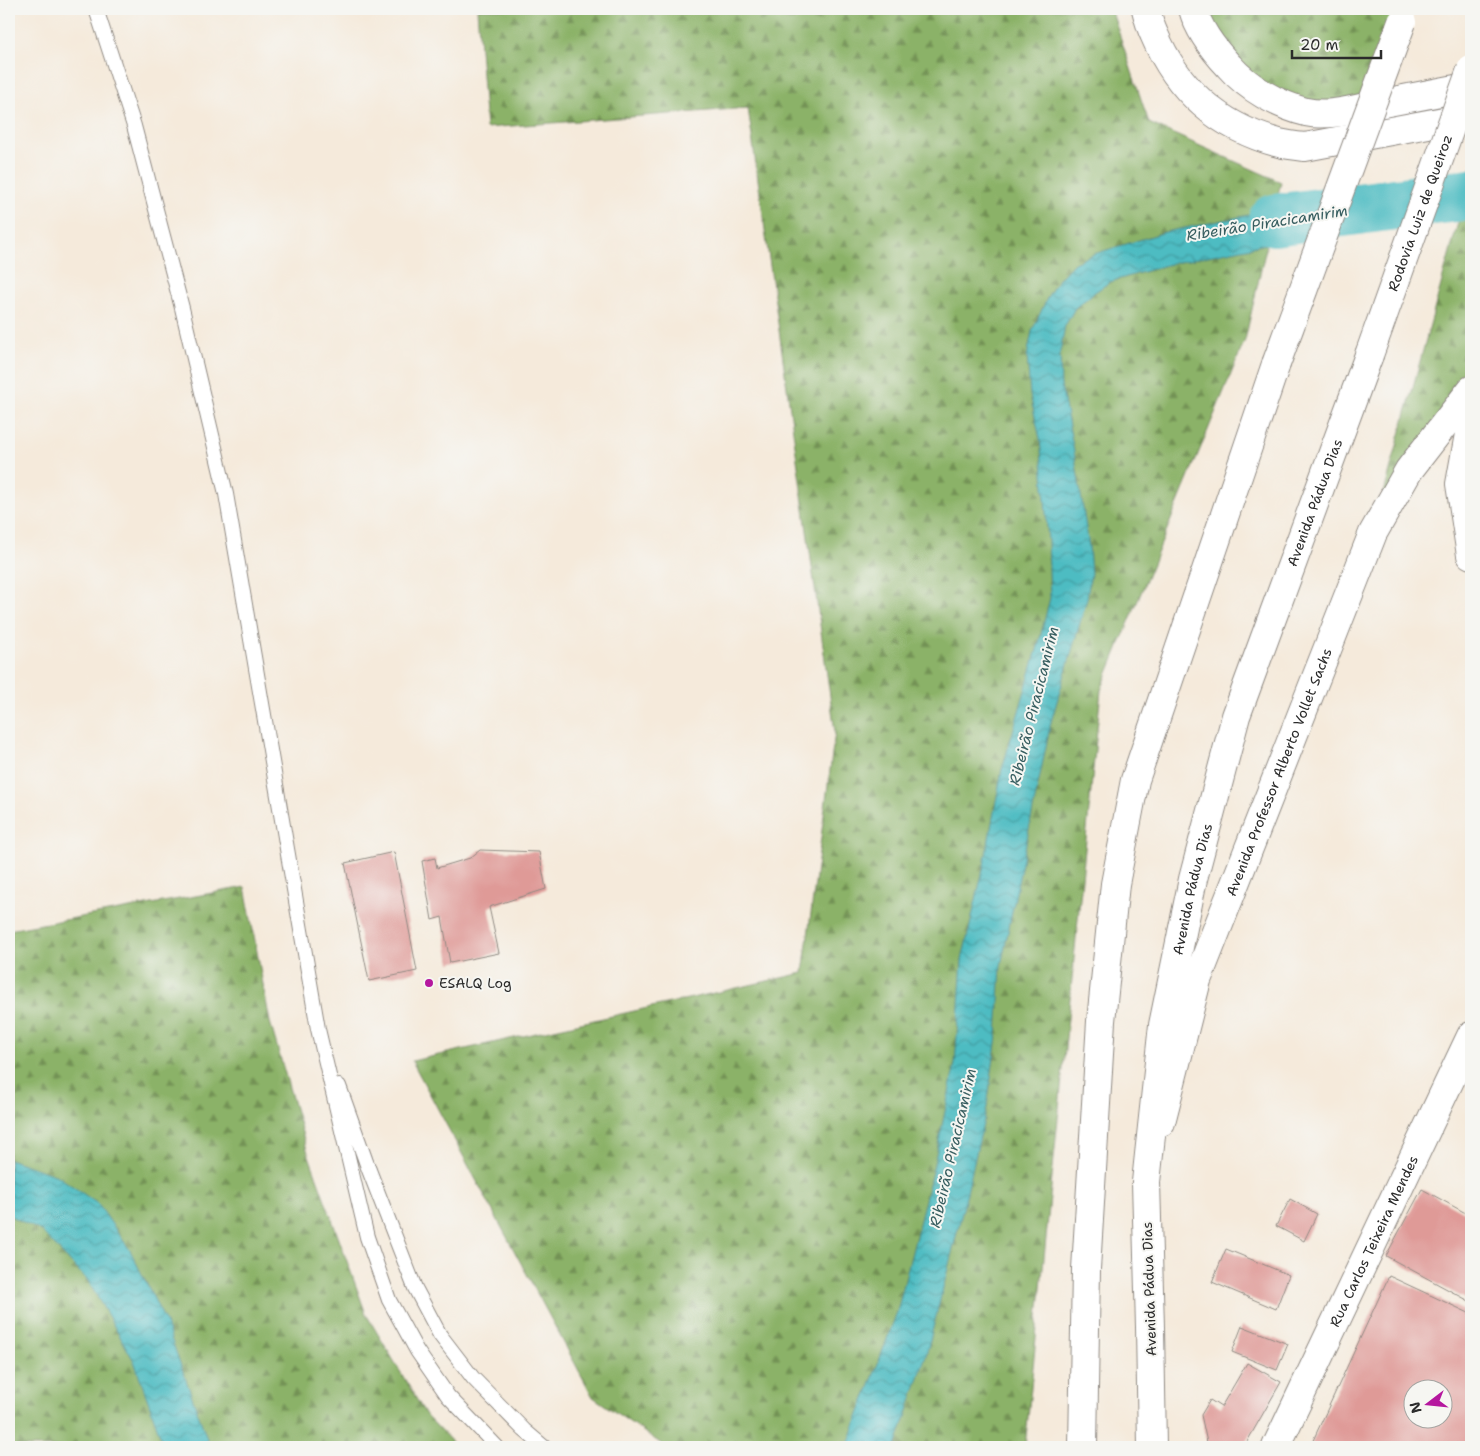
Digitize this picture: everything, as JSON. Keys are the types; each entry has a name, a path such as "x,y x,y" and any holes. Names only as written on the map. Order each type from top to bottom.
{"main road":[{"path":"1146,9 1153,33 1169,65 1194,97 1220,118 1251,133 1279,143 1305,147 1471,116"},
{"path":"1192,9 1196,22 1234,73 1259,92 1307,112 1332,113 1471,86"},
{"path":"1083,1447 1087,1259 1100,1021 1115,884 1134,780 1276,364 1405,14"},
{"name":"Rodovia Luiz de Queiroz","path":"1369,354 1471,70"},
{"name":"Avenida Pádua Dias","path":"1152,1447 1146,1182 1163,1025 1193,879 1236,716 1369,354"},
{"name":"Avenida Professor Alberto Vollet Sachs","path":"1146,1182 1198,980 1373,533 1409,470 1471,390"},
{"path":"1471,423 1460,484 1471,555"},
{"name":"Rua Carlos Teixeira Mendes","path":"1276,1447 1471,1036"}],"lane":[{"path":"96,9 134,126 182,308 226,494 318,1029 367,1237 390,1300 417,1351 448,1396 497,1447"},
{"path":"318,1029 369,1170 415,1288 440,1335 473,1378 524,1430 544,1447"}],"green space":[{"path":"477,9 1111,9 1149,123 1281,182 1245,340 1101,690 1025,1447 666,1447 593,1397 412,1061 803,973 835,732 748,108 486,128"},
{"path":"1195,9 1406,9 1370,106 1307,112 1259,92"},
{"path":"1471,175 1471,396 1373,533"},
{"path":"245,887 270,1022 308,1153 366,1314 426,1415 457,1447 9,1447 9,930"}],"water":[{"path":"1324,201 1314,234 1170,264 1110,282 1075,308 1065,326 1060,352 1061,385 1089,546 1091,573 1087,599 1051,722 1001,966 997,1036 987,1107 926,1356 896,1447 847,1447 897,1312 934,1164 955,1064 962,960 984,865 1002,769 1050,598 1048,541 1040,439 1030,395 1027,356 1032,331 1049,294 1059,279 1074,263 1094,254 1165,232"},
{"path":"9,1159 58,1176 98,1204 130,1250 165,1321 210,1447 164,1447 134,1361 88,1281 41,1231 9,1215"}],"building":[{"path":"480,850 539,852 546,889 489,907 499,953 450,963 442,917 432,920 422,861 435,858 437,868 470,858"},
{"path":"394,852 417,971 369,981 345,863"},
{"path":"1422,1189 1471,1216 1471,1302 1386,1256"},
{"path":"1290,1199 1317,1214 1304,1241 1276,1226"},
{"path":"1226,1249 1289,1275 1276,1309 1212,1282"},
{"path":"1389,1276 1471,1314 1471,1439 1467,1447 1310,1447"},
{"path":"1242,1326 1288,1344 1277,1370 1232,1352"},
{"path":"1247,1363 1281,1382 1244,1447 1208,1447 1201,1415 1210,1400 1221,1407"}],"waterway":[{"name":"Ribeirão Piracicamirim","path":"1274,220 1471,194"}],"place":[{"name":"ESALQ Log","path":"429,983"}]}
